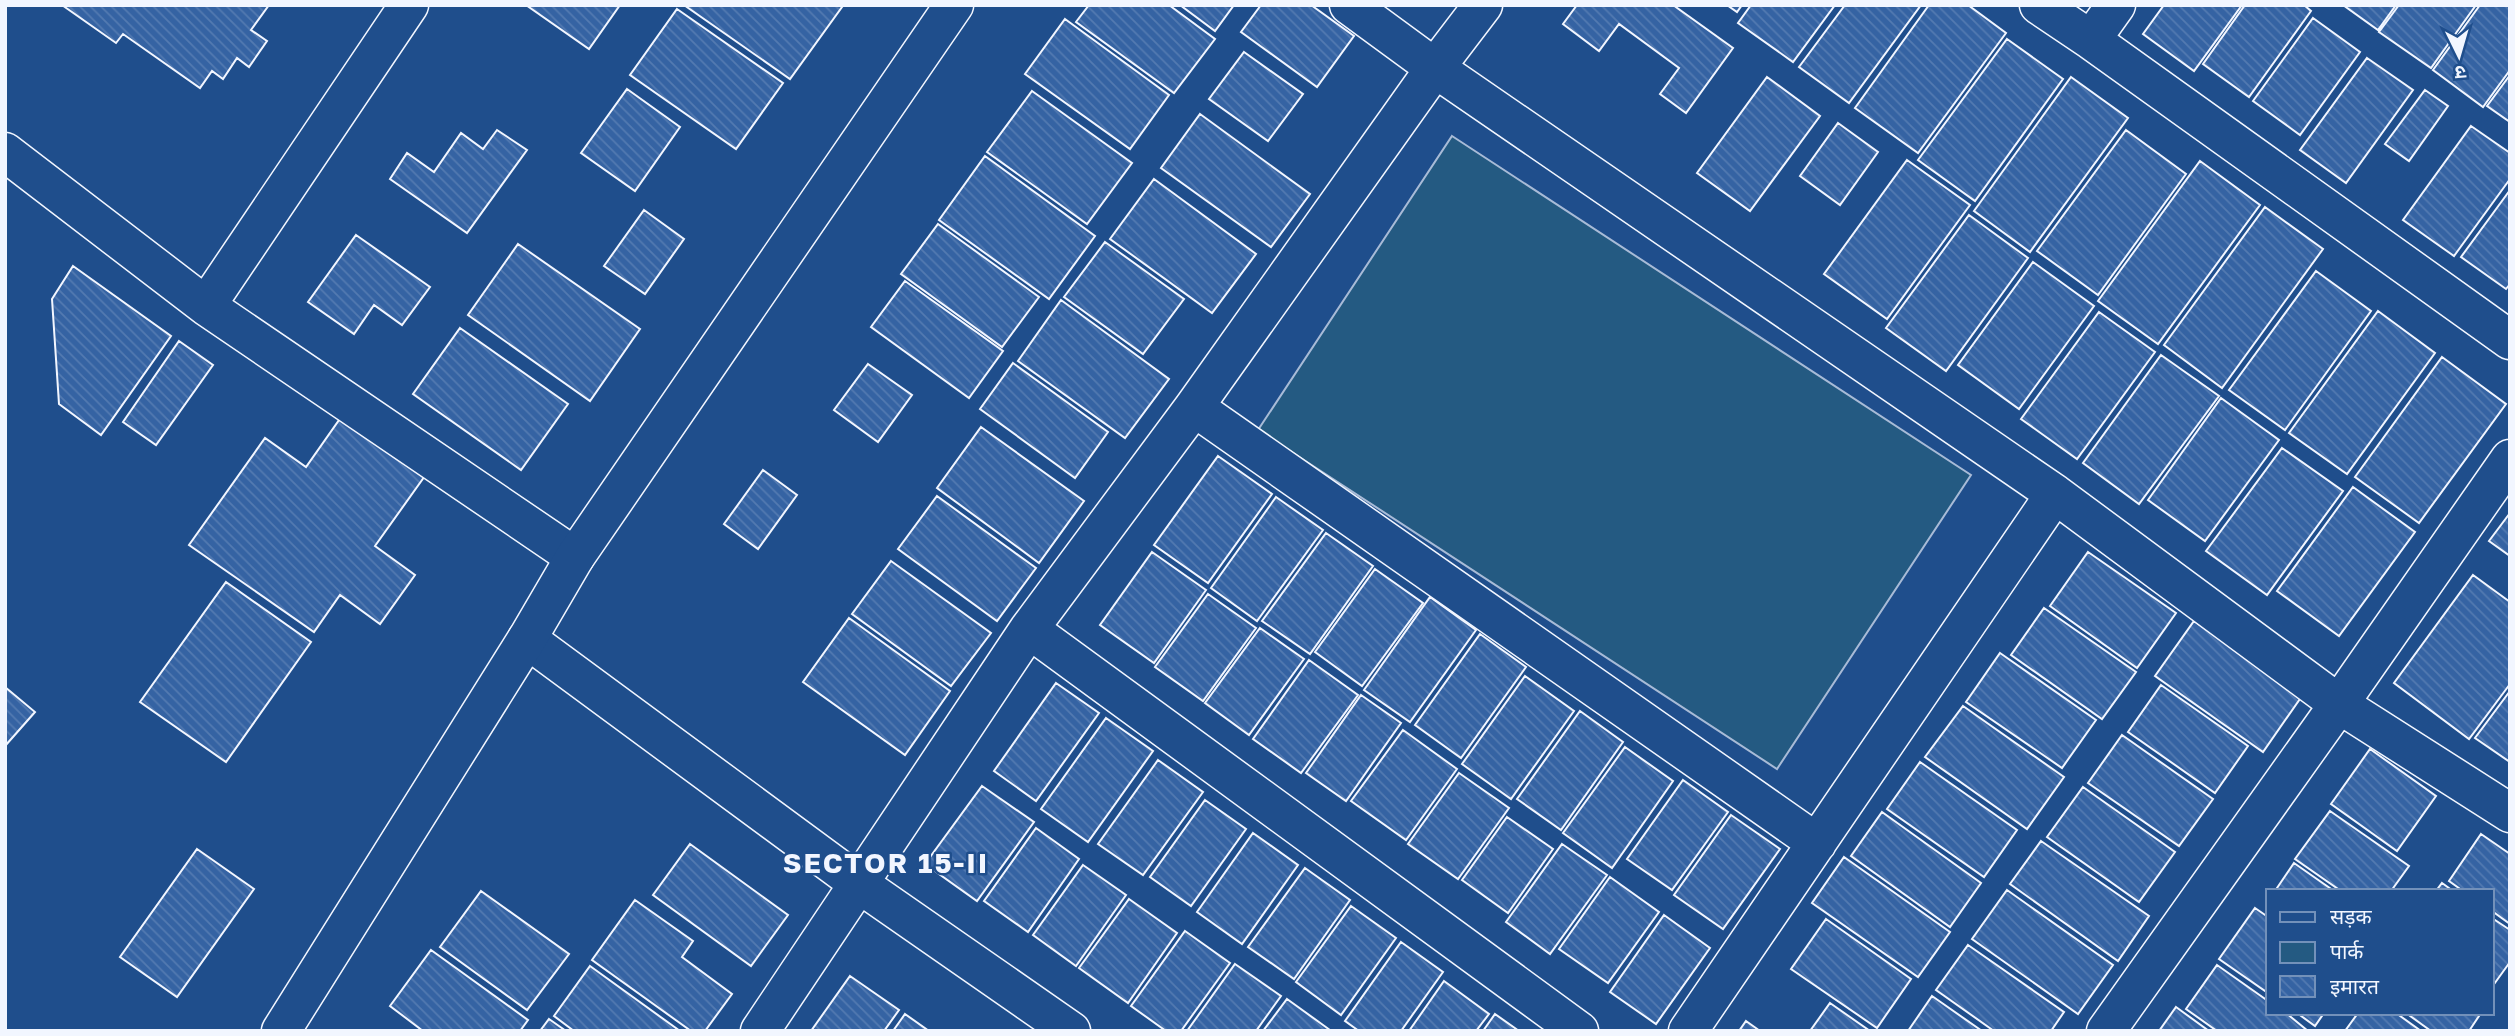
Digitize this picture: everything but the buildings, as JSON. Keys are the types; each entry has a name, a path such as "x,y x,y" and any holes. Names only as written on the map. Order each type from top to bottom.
{"street":[{"path":"206,306 409,5"},
{"path":"281,1031 527,639 575,557 954,5"},
{"path":"1349,5 1435,68 2055,494 2339,704 2510,813"},
{"path":"760,1031 1029,629 1194,407 1435,68 1483,5"},
{"path":"2039,5 2510,340"},
{"path":"2091,40 2116,5"},
{"path":"5,152 206,306 575,557"},
{"path":"1194,407 1817,843"},
{"path":"2106,1031 2510,459"},
{"path":"1688,1031 2055,494"},
{"path":"1029,629 1579,1031"},
{"path":"527,639 858,883 1071,1031"}],"green space":[{"path":"1452,136 1971,475 1777,769 1258,430"}],"district":[{"name":"SECTOR 15-II","path":"886,862"}]}
